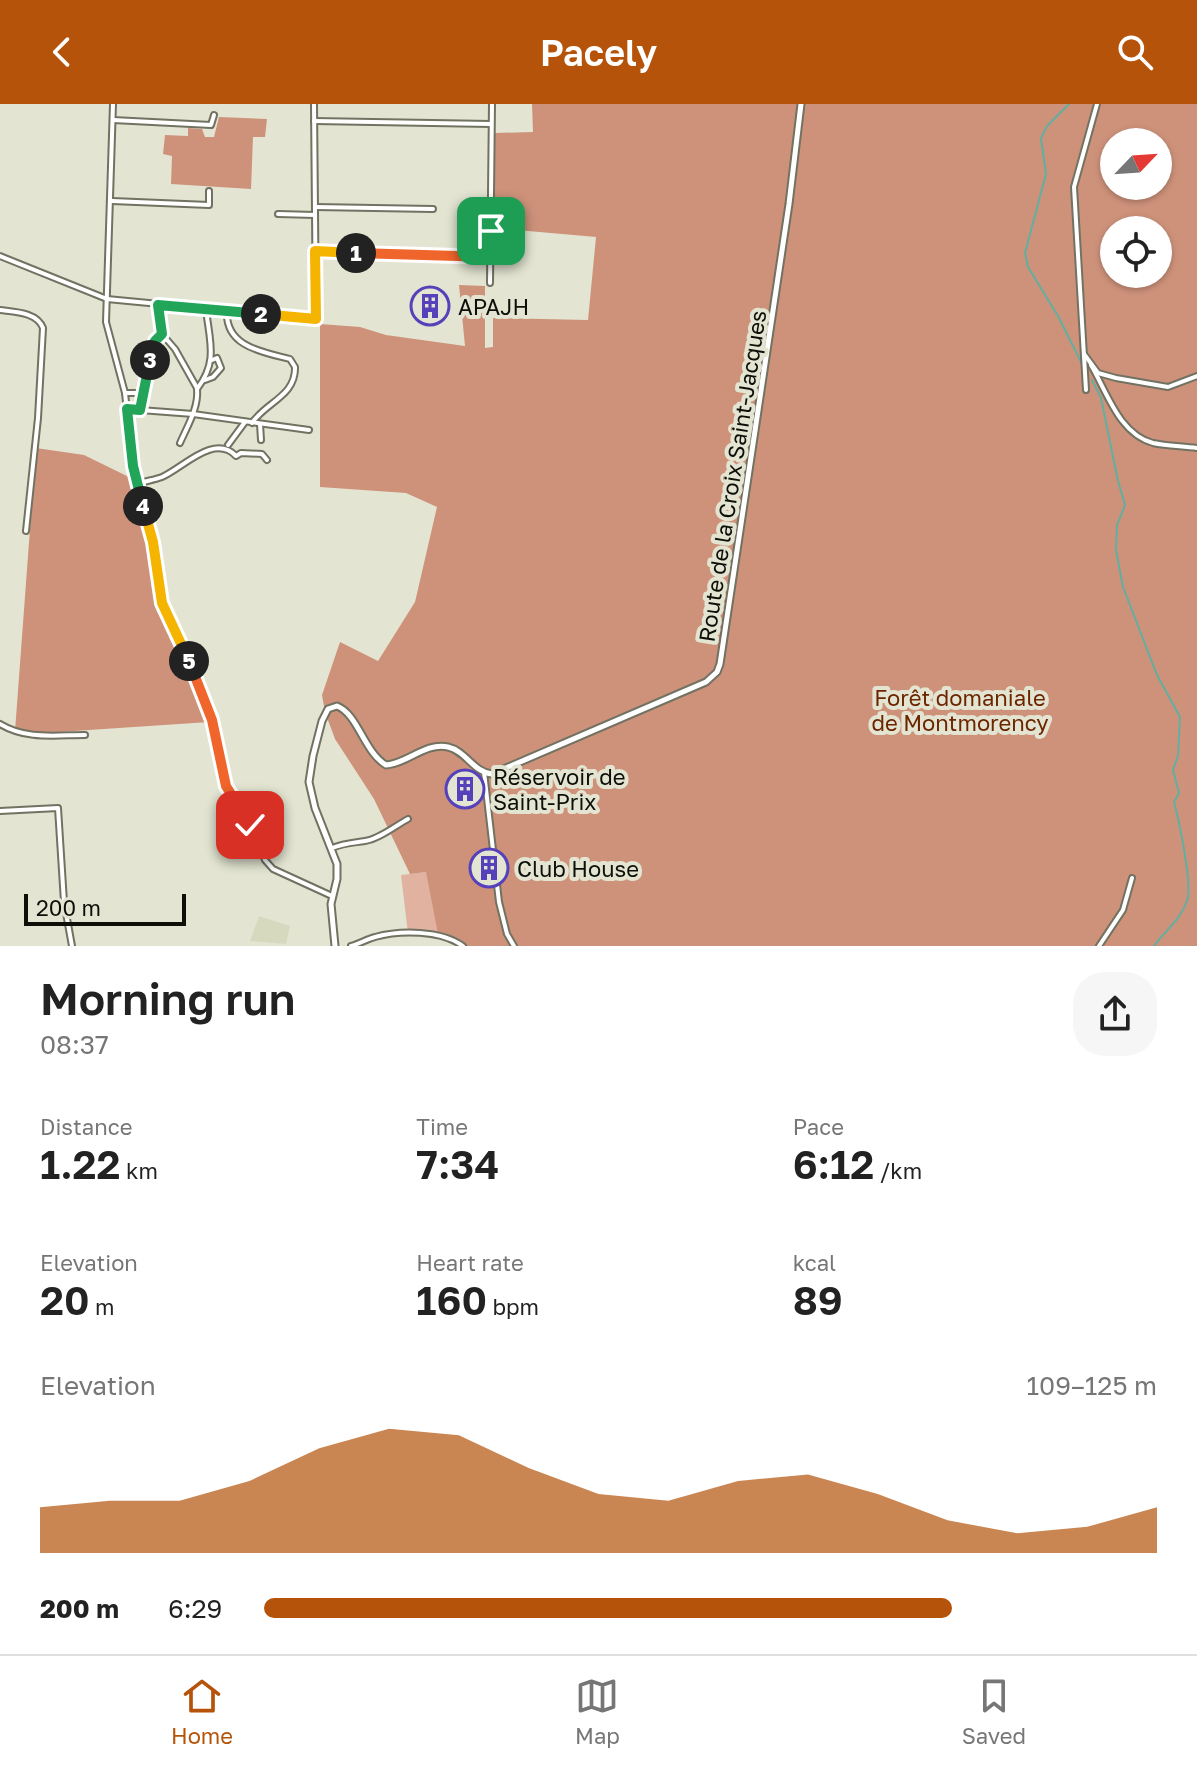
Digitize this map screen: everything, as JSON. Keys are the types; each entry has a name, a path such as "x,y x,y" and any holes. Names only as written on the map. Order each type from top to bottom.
{"street":[{"path":"113,104 106,322 125,393 133,466 150,529 162,603 212,720 226,786 250,825 265,860 273,869 332,896"},
{"path":"0,256 107,299 316,319 314,104"},
{"path":"490,283 492,104"},
{"name":"Route de la Croix Saint-Jacques","path":"484,772 498,773 706,682 717,672 782,255 801,104"},
{"path":"1086,390 1074,187 1097,104"},
{"path":"113,120 211,125 214,115"},
{"path":"314,121 492,124"},
{"path":"112,201 209,205 209,191"},
{"path":"315,207 433,209"},
{"path":"278,214 315,215"},
{"path":"315,251 491,257"},
{"path":"158,305 162,334 175,349 199,393 180,443"},
{"path":"0,310 33,316 43,328 38,418 26,531"},
{"path":"197,389 205,380 212,360 206,310"},
{"path":"227,311 230,330 244,345 290,359 295,367 289,390 252,423"},
{"path":"140,410 155,341 162,334"},
{"path":"1083,352 1122,422 1152,443 1197,448"},
{"path":"205,380 221,368 217,358 212,360"},
{"path":"1091,365 1098,373 1107,376 1157,386 1175,385 1197,376"},
{"path":"125,393 142,393"},
{"path":"127,409 193,414 309,430"},
{"path":"228,445 245,422"},
{"path":"260,424 261,440"},
{"path":"137,484 162,477 208,449 231,452 236,456 241,453 262,454 267,460"},
{"path":"335,946 332,896 337,870 309,782 322,721 328,709 337,706 346,710 367,746 386,765 435,747 450,748 484,772 499,902 507,934 514,946"},
{"path":"0,724 14,733 31,736 85,735"},
{"path":"0,811 58,808 64,902 72,946"},
{"path":"332,848 346,842 374,838 408,819"},
{"path":"1099,946 1123,910 1132,878"},
{"path":"351,946 377,936 430,933 451,938 463,946"}],"shaded area":[{"path":"426,872 454,938 430,932 408,933 401,875"},
{"path":"259,916 290,926 286,944 250,941"}],"green space":[{"name":"Forêt domaniale de Montmorency","path":"532,104 1197,104 1197,946 463,946 448,935 438,934 426,872 410,874 374,799 335,739 322,695 340,642 378,661 415,602 437,507 406,493 320,487 320,324 360,327 386,335 465,346 459,285 485,286 485,348 493,347 493,318 588,320 596,237 493,228 495,133 533,132"},
{"path":"219,117 267,119 265,137 253,137 251,189 171,184 172,156 163,154 165,135 188,136 188,128 202,129 205,137 214,137"},
{"path":"36,448 84,455 133,479 149,544 157,612 161,613 188,669 209,722 29,734 15,731"}],"waterway":[{"path":"1069,104 1047,126 1041,138 1046,174 1025,253 1028,267 1082,364"},
{"path":"1092,380 1101,398 1125,505 1117,525 1116,550 1123,587 1157,675 1180,717 1178,756 1173,770 1179,793 1174,802 1185,853 1188,893 1181,914 1154,946"}],"place":[{"name":"APAJH","path":"430,306"},
{"name":"Réservoir de Saint-Prix","path":"465,789"},
{"name":"Club House","path":"489,868"}],"route":[{"path":"250,825 226,786 212,720 162,603 150,529 133,466 127,409 140,410 155,341 162,334 158,305 316,319 315,251 491,257 491,231"}]}
